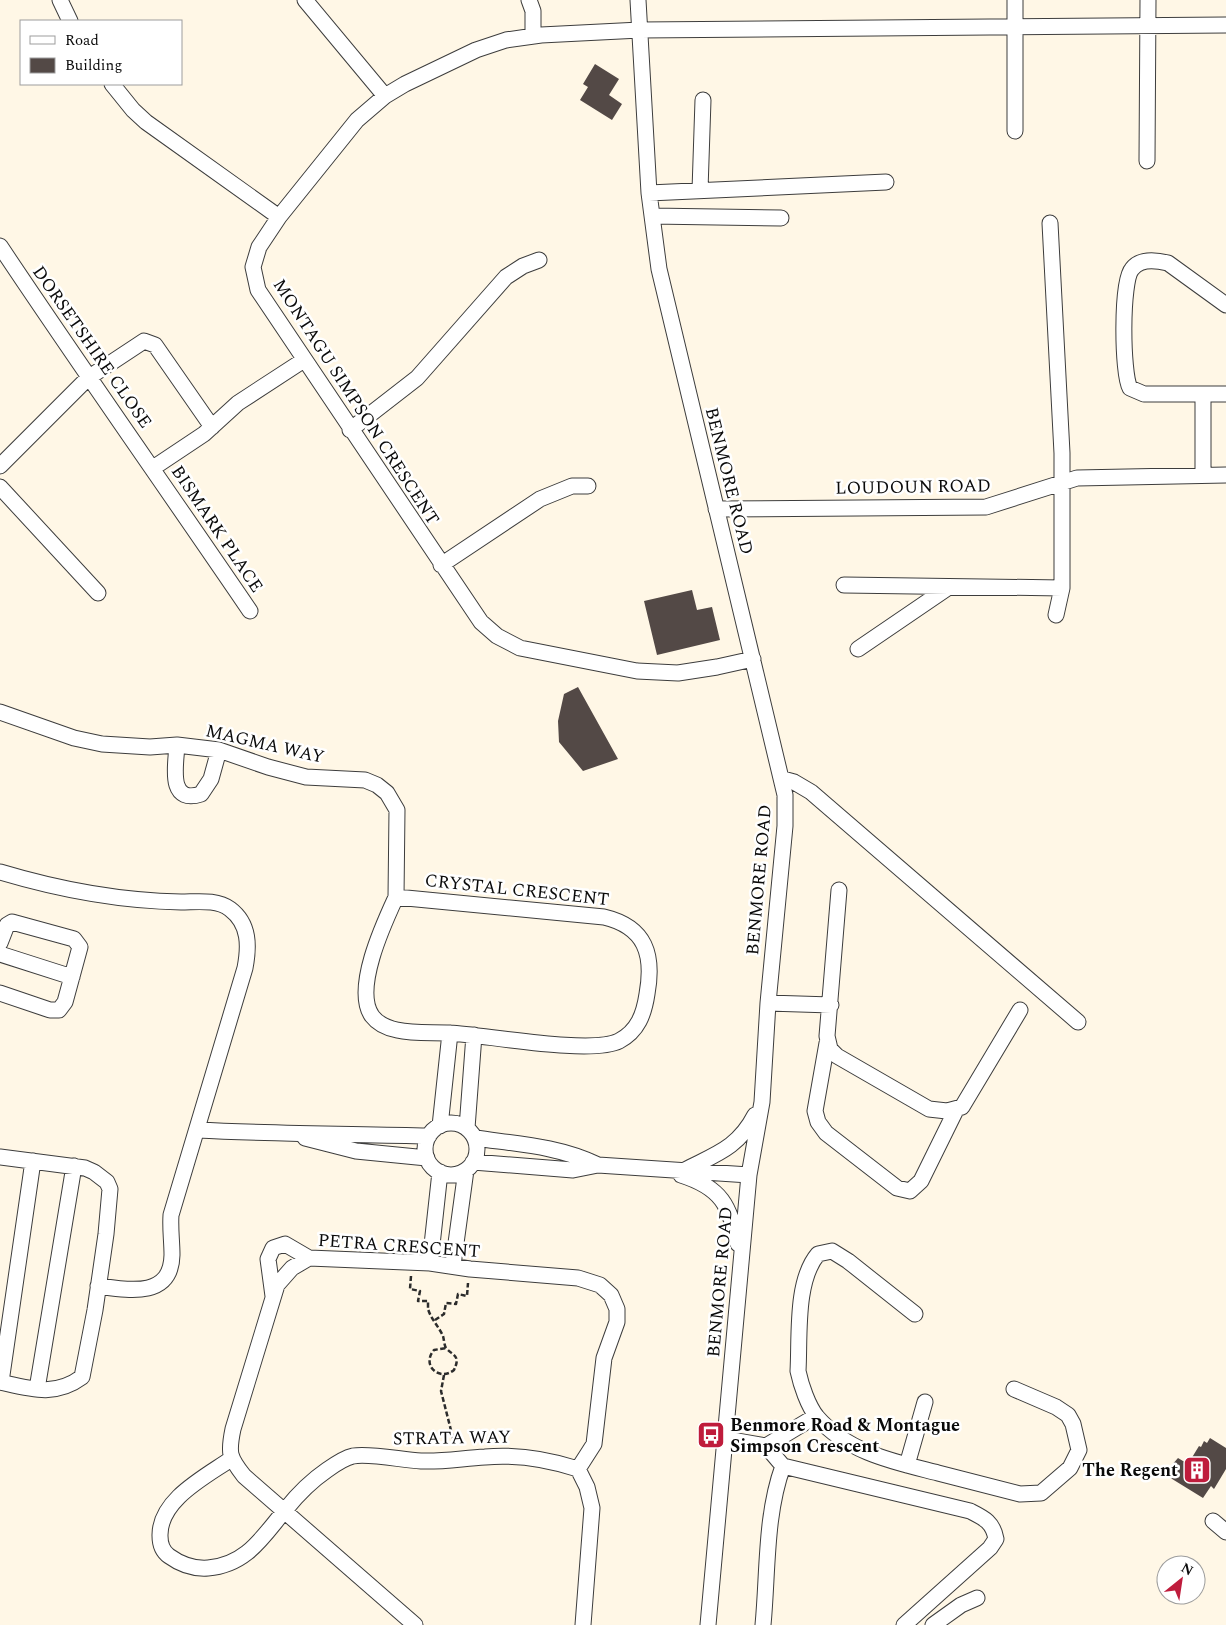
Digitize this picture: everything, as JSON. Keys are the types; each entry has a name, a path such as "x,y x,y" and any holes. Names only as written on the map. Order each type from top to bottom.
{"street":[{"path":"60,0 70,20"},
{"path":"305,0 385,96"},
{"path":"529,0 532,10 533,36"},
{"name":"BENMORE ROAD","path":"638,0 650,193 662,285 783,779 785,826 768,1003 762,1102 749,1175 708,1625"},
{"path":"1015,131 1016,0"},
{"path":"1146,161 1148,0"},
{"name":"MONTAGU SIMPSON CRESCENT","path":"753,659 717,667 663,674 628,670 520,648 497,636 481,622 350,430 258,290 252,267 254,258 279,217 345,132 385,96 425,74 476,50 506,40 533,36 640,30 1226,25"},
{"path":"113,85 146,122 279,217"},
{"path":"700,190 703,100"},
{"path":"650,193 886,182"},
{"path":"652,216 781,218"},
{"path":"1050,223 1062,453 1060,484 1062,588 1056,615"},
{"name":"DORSETSHIRE CLOSE","path":"0,246 88,378 153,468"},
{"path":"350,430 417,378 506,277 523,266 539,260"},
{"path":"1226,305 1168,263 1158,260 1145,261 1132,267 1128,275 1126,291 1125,375 1130,388 1144,394 1226,394"},
{"path":"0,466 88,378 140,342 151,342 159,350 212,427"},
{"path":"153,468 212,427 238,404 304,360"},
{"path":"1203,395 1203,475"},
{"name":"BISMARK PLACE","path":"153,468 250,611"},
{"name":"LOUDOUN ROAD","path":"716,509 986,507 1077,478 1226,475"},
{"path":"441,565 540,498 572,486 588,486"},
{"path":"0,487 98,594"},
{"path":"844,585 1062,588"},
{"path":"858,650 949,587"},
{"name":"MAGMA WAY","path":"1,716 74,738 102,744 122,746 178,745 219,750 268,767 306,777 365,780 377,785 387,793 397,810 396,897"},
{"path":"178,745 176,783 182,793 189,796 201,794 207,788 219,750"},
{"path":"783,779 794,782 811,792 1078,1022"},
{"path":"0,872 54,887 105,897 210,902 228,908 236,915 246,931 249,948 171,1215 172,1256 165,1276 156,1286 139,1291 98,1286"},
{"path":"838,890 831,1005 827,1043 815,1111 818,1122 826,1133 898,1188 910,1191 921,1181 956,1110"},
{"name":"CRYSTAL CRESCENT","path":"396,897 604,917 622,921 634,930 644,944 650,963 650,980 641,1019 630,1034 617,1042 603,1045 567,1045 450,1033 399,1031 382,1026 372,1016 368,1008 368,978 372,957 396,897"},
{"path":"0,944 7,925 12,922 74,939 80,947 65,1002 56,1010 0,993"},
{"path":"0,954 72,977"},
{"path":"768,1003 831,1005"},
{"path":"827,1043 837,1056 930,1109 956,1110 962,1107 1020,1010"},
{"path":"450,1033 434,1131 426,1151 427,1158 440,1172 453,1174 470,1166 573,1170 598,1165 749,1175"},
{"path":"453,1265 470,1166 477,1146 471,1133 474,1035"},
{"path":"684,1171 736,1143 745,1133 762,1102"},
{"path":"197,1130 297,1135 434,1131 454,1123 471,1133 548,1148 579,1156 598,1165"},
{"path":"297,1135 347,1149 427,1158"},
{"path":"0,1157 33,1161 74,1166 94,1172 108,1182 110,1189 98,1286 82,1377 70,1386 53,1391 0,1382 33,1161"},
{"path":"37,1389 74,1166"},
{"path":"664,1170 690,1178 709,1188 724,1200 731,1214 741,1258"},
{"path":"430,1263 440,1172"},
{"path":"272,1296 268,1259 273,1248 285,1244 309,1258"},
{"path":"915,1314 848,1261 832,1251 818,1254 808,1269 803,1285 798,1371 800,1382 816,1416 837,1436 859,1449 907,1465 1020,1494 1041,1493 1070,1468 1078,1456 1079,1446 1073,1424 1068,1415 1056,1407 1014,1389"},
{"name":"PETRA CRESCENT","path":"231,1459 229,1452 233,1429 272,1296 284,1276 299,1262 309,1258 453,1265 470,1269 589,1280 600,1285 611,1296 617,1309 617,1322 604,1358 594,1444 578,1469"},
{"path":"907,1465 924,1402"},
{"path":"766,1446 816,1416"},
{"path":"726,1439 766,1446 783,1466 970,1512 986,1519 994,1529 996,1539 990,1548 904,1625"},
{"name":"STRATA WAY","path":"284,1510 315,1478 353,1456 422,1461 518,1456 554,1461 578,1469"},
{"path":"284,1510 252,1552 238,1560 207,1568 184,1564 166,1554 160,1544 161,1523 168,1508 182,1494 231,1459 244,1476 284,1510 415,1625"},
{"path":"763,1625 772,1522 778,1481 783,1466"},
{"path":"578,1469 589,1492 592,1508 583,1625"},
{"path":"1213,1521 1226,1532"},
{"path":"933,1625 961,1605 977,1598"}],"path":[{"path":"413,1262 410,1289 420,1291 418,1301 428,1301 428,1308 446,1348 453,1352 457,1361 454,1370 444,1375 435,1372 430,1360 434,1350 446,1348"},
{"path":"435,1320 444,1314 446,1303 456,1304 458,1294 467,1296 470,1269"},
{"path":"444,1375 441,1391 458,1460"}],"building":[{"path":"595,64 619,79 609,95 622,104 612,120 580,100 588,87 583,84"},
{"path":"692,590 697,610 712,607 720,640 657,655 644,601"},
{"path":"578,687 618,759 583,771 559,742 558,721 564,694"},
{"name":"The Regent","path":"1210,1438 1226,1448 1226,1469 1214,1489 1211,1486 1203,1498 1164,1474 1178,1458 1188,1464 1199,1446 1201,1447 1204,1441 1207,1443"}],"place":[{"name":"Benmore Road & Montague Simpson Crescent","path":"711,1435"},
{"name":"The Regent","path":"1197,1470"}]}
